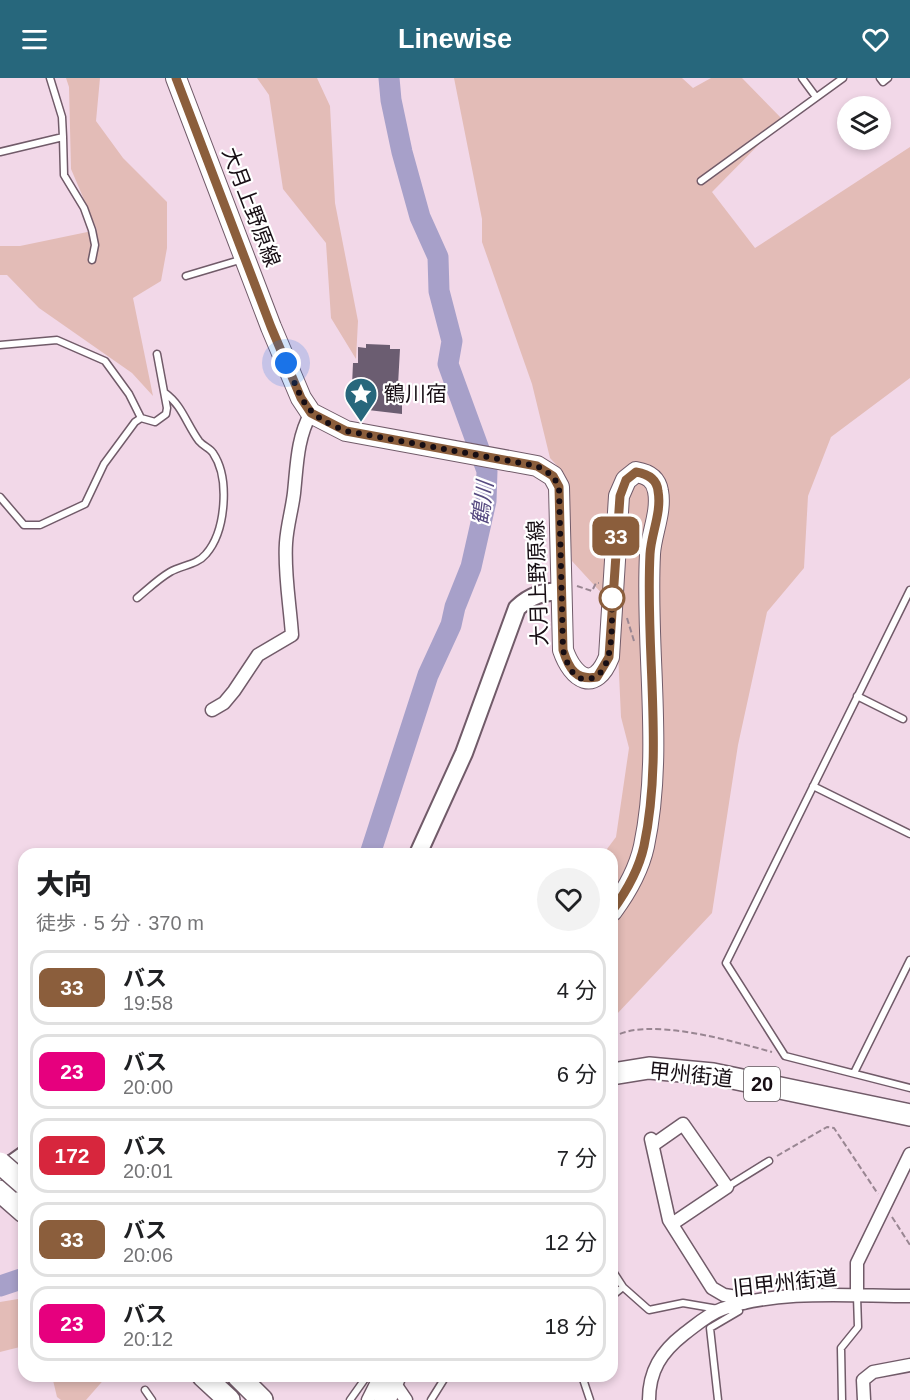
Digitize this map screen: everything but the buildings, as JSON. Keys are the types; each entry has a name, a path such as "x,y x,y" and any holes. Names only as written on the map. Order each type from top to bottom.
{"highway":[{"name":"甲州街道","path":"618,1073 649,1068 712,1074 910,1115"},
{"path":"0,1163 18,1179"},
{"path":"0,1191 18,1207"},
{"path":"210,1382 229,1400"},
{"path":"244,1382 262,1400"}],"main road":[{"name":"大月上野原線","path":"176,78 244,258 301,398 311,413 346,431 537,466 553,476 559,487 563,650 568,665 577,676 585,679 597,677 609,657 620,496 626,480 636,472 645,473 653,479 658,490 650,553 652,741 648,820 639,863 618,900"}],"street":[{"path":"213,710 224,703 234,691 258,655 292,635 286,546 287,526 293,497 298,449 303,427 311,413"},
{"path":"421,848 464,753 517,608 528,598 561,585"},
{"path":"672,1224 727,1187 683,1125 652,1142 672,1224 712,1288 724,1295 744,1298 744,1303"},
{"path":"857,1296 857,1263 910,1154"},
{"path":"0,1172 18,1159"},
{"name":"旧甲州街道","path":"721,1310 744,1303 792,1298 910,1296"},
{"path":"649,1400 650,1380 659,1358 677,1340 721,1310"},
{"path":"864,1400 863,1380 873,1372 910,1365"},
{"path":"368,1400 378,1382"},
{"path":"391,1386 406,1400"}],"lane":[{"path":"50,78 62,117 64,175 84,208 92,230 95,245 92,261"},
{"path":"802,78 816,97"},
{"path":"701,181 843,78"},
{"path":"880,78 883,82 888,78"},
{"path":"0,152 63,137"},
{"path":"186,276 244,258"},
{"path":"0,345 57,340 105,362 129,394 141,418 154,422 160,420 167,408 157,354"},
{"path":"137,597 167,574 199,560 207,553 214,543 225,499 217,461 212,451 200,442 186,416 165,393"},
{"path":"0,497 24,525 29,526 40,525 81,506 88,499 104,464 135,422 141,418"},
{"path":"910,590 726,963 784,1056 910,1088"},
{"path":"857,696 903,720"},
{"path":"813,786 910,834"},
{"path":"854,1073 910,960"},
{"path":"727,1187 769,1161"},
{"name":"旧甲州街道","path":"618,1279 623,1287 650,1310 683,1303 721,1310"},
{"path":"618,1291 623,1287"},
{"path":"842,1400 841,1348 858,1327 857,1296"},
{"path":"718,1400 710,1328 739,1311 721,1310"},
{"path":"350,1400 363,1382"},
{"path":"431,1400 442,1382"},
{"path":"584,1382 590,1400"},
{"path":"145,1390 152,1400"}],"path":[{"path":"561,585 592,591 596,583 599,583"},
{"path":"618,1035 632,1029 713,1036 784,1056"},
{"path":"769,1161 827,1127 834,1128 910,1245"}],"shaded area":[{"path":"66,78 100,78 96,121 123,158 167,202 167,248 161,281 133,298 153,396 132,373 39,308 7,275 0,275 0,246 20,246 97,230 71,169 69,87"},
{"path":"257,78 317,78 330,106 335,203 358,321 356,359 331,318 326,243 283,189 269,95"},
{"path":"454,78 682,78 693,88 711,78 742,78 783,120 712,192 755,248 910,147 910,378 831,437 808,496 804,568 767,612 738,745 712,913 618,1013 618,848 608,848 616,837 629,748 621,717 616,609 572,561 563,472 550,458 532,384 482,242 482,219"},
{"path":"18,1299 18,1348 0,1352 0,1302"},
{"path":"53,1382 102,1382 86,1400 61,1400 57,1397"}],"waterway":[{"name":"鶴川","path":"372,848 428,675 451,625 455,607 471,567 486,501 487,471 448,364 452,341 439,291 438,257 420,217 402,152 391,100 389,78"},
{"name":"鶴川","path":"0,1286 18,1280"}],"bus line":[{"name":"33","path":"176,78 271,327 301,398 311,413 330,425 346,431 537,466 553,476 559,487 563,650 568,665 577,676 585,679 597,677 605,668 609,657 620,496 626,480 636,472 645,473 653,479 658,490 658,508 650,553 652,741 648,820 639,863 618,903"}],"place":[{"name":"鶴川宿","path":"361,423"}],"route":[{"path":"286,363 301,398 311,413 330,425 366,435 416,442 537,466 553,476 559,487 563,650 568,665 577,676 585,679 597,677 605,668 609,657 612,594 612,598"}]}
